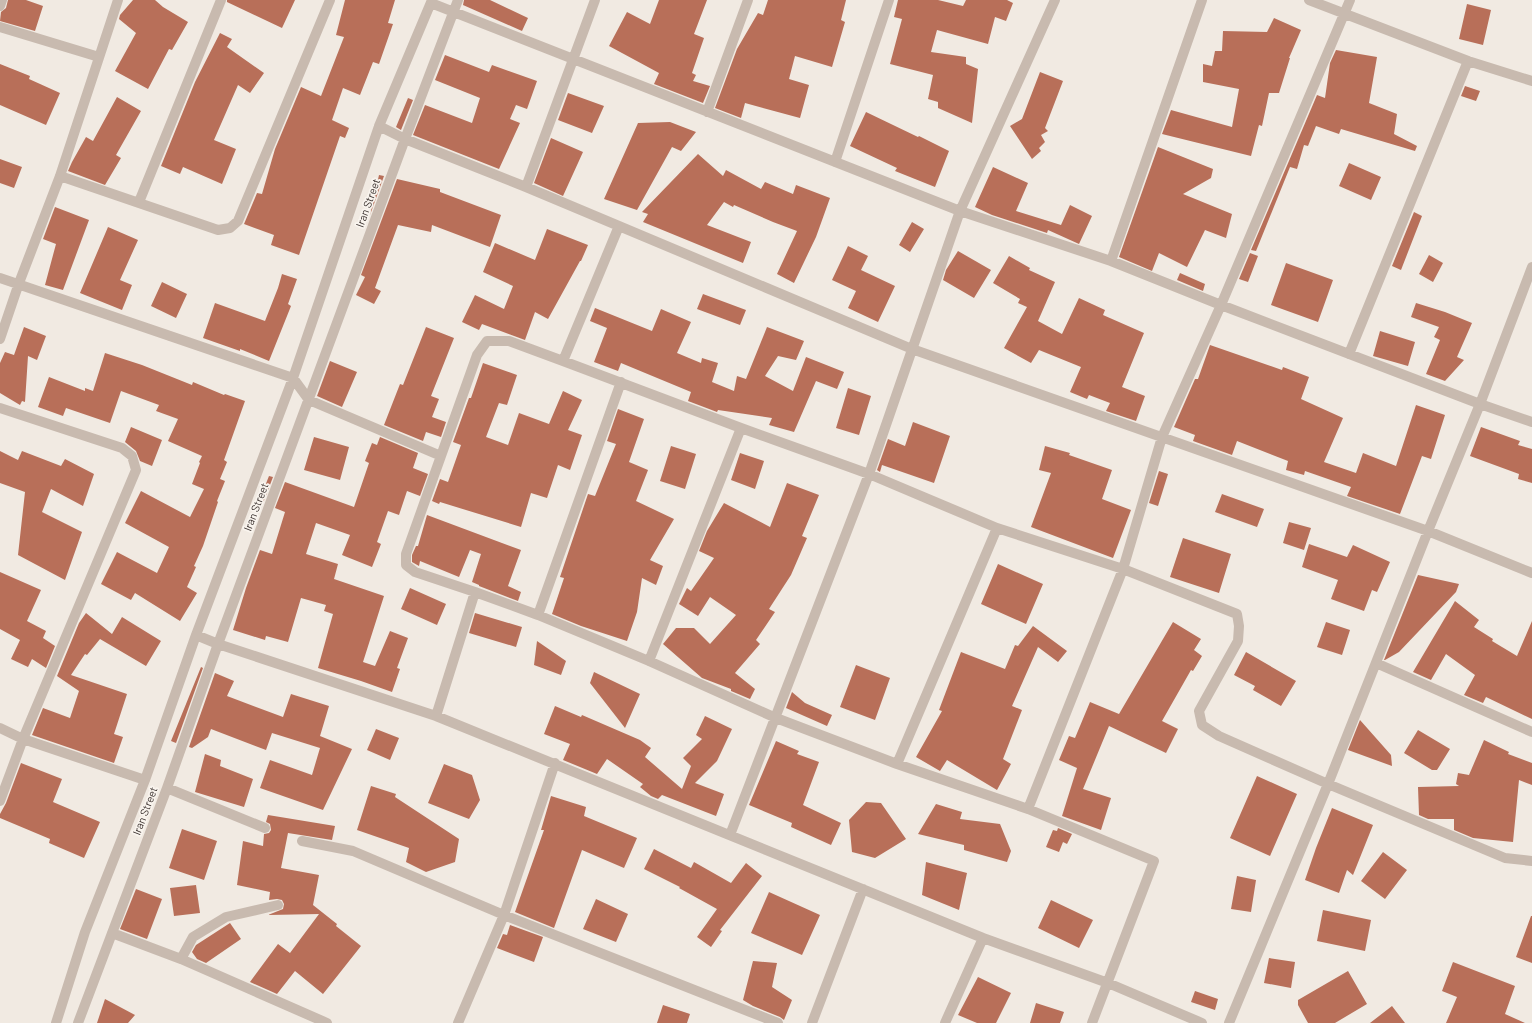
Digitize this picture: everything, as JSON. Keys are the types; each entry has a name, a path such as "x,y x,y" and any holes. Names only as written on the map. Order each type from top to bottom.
{"street":[{"path":"0,6 2,0"},
{"path":"0,339 18,283 60,176 118,0"},
{"path":"139,202 221,0"},
{"path":"60,176 218,230 230,228 238,221 330,0"},
{"name":"Iran Street","path":"78,1023 167,788 218,644 458,0"},
{"path":"526,188 595,0"},
{"path":"707,112 748,0"},
{"path":"835,162 889,0"},
{"path":"730,835 869,474 960,212 1055,0"},
{"path":"1111,261 1202,0"},
{"path":"1309,0 1468,61 1532,81"},
{"path":"1028,809 1123,569 1162,437 1221,305 1350,0"},
{"path":"431,2 960,212 1111,261 1349,354 1480,404 1532,422"},
{"name":"Iran Street","path":"56,1023 85,932 144,780 196,635 293,378 379,126 431,2"},
{"path":"0,27 99,58"},
{"path":"1349,354 1468,61"},
{"path":"379,126 405,139 619,226 912,349 1428,531 1532,573"},
{"path":"564,361 619,226"},
{"path":"1230,1023 1328,784 1480,404 1532,267"},
{"path":"0,278 293,378 309,400 441,456"},
{"path":"1092,1023 1154,861 1028,809 897,764 776,718 649,661 538,615 415,572 406,565 406,554 477,354 487,341 509,341 564,361 741,428 869,474 997,528 1123,569 1237,614 1239,626 1238,641 1199,712 1202,725 1219,736 1328,784 1505,858 1532,861"},
{"path":"538,615 621,382"},
{"path":"0,408 122,448 132,456 136,470 23,739 0,801"},
{"path":"649,661 741,428"},
{"path":"897,764 997,528"},
{"path":"436,716 475,592"},
{"path":"196,635 218,644 436,716 555,763 983,938 1108,983 1202,1023"},
{"path":"1376,663 1532,732"},
{"path":"0,728 23,739 144,780"},
{"path":"458,1023 504,916 555,763"},
{"path":"167,788 265,828"},
{"path":"302,841 353,851 504,916 778,1023"},
{"path":"812,1023 863,889"},
{"path":"181,959 193,937 226,917 278,905"},
{"path":"112,933 181,959 327,1023"},
{"path":"945,1023 983,938"}],"building":[{"path":"8,0 26,0 43,6 35,31 0,21 1,12 6,8"},
{"path":"133,0 155,0 163,7 188,22 172,50 169,49 148,89 115,71 136,33 119,19 120,15"},
{"path":"227,0 295,0 282,28 227,2"},
{"path":"345,0 395,0 388,23 393,24 379,64 373,62 360,95 343,88 332,120 349,128 345,138 340,136 299,255 271,245 274,235 244,224 257,193 262,194 275,149 301,87 321,96 344,37 336,35"},
{"path":"464,0 490,0 528,18 522,31 463,5"},
{"path":"659,0 707,0 694,34 704,38 692,73 696,75 693,81 710,86 703,103 654,84 659,73 609,46 627,12 650,24"},
{"path":"768,0 846,0 841,20 845,22 832,67 795,56 789,79 809,85 800,118 745,103 741,118 715,108 737,49 758,13 763,15"},
{"path":"898,0 938,0 963,6 966,0 1007,0 1013,3 1006,21 995,17 988,44 937,30 931,52 966,57 966,64 978,69 972,123 938,108 938,102 928,99 933,75 890,64 902,19 894,17"},
{"path":"1467,4 1491,10 1483,45 1459,39"},
{"path":"1274,18 1301,30 1289,58 1279,93 1269,93 1262,126 1259,125 1251,156 1162,134 1171,110 1232,127 1239,89 1203,82 1203,64 1212,66 1215,51 1222,51 1223,31 1267,32"},
{"path":"220,33 232,39 227,47 264,73 250,93 238,85 214,140 236,149 222,184 183,167 180,174 161,166 195,82"},
{"path":"1336,50 1377,57 1369,103 1397,114 1394,134 1417,146 1415,151 1341,129 1339,134 1316,126 1308,146 1304,145 1297,169 1290,167 1256,251 1251,250 1317,95 1325,98 1330,63"},
{"path":"445,55 489,72 492,65 537,81 527,109 516,105 510,119 520,123 499,169 413,135 425,105 472,123 480,98 435,80"},
{"path":"0,64 30,76 29,79 60,93 46,125 0,105"},
{"path":"1040,72 1063,81 1045,128 1048,131 1041,135 1045,142 1039,148 1041,151 1032,159 1010,126 1022,119"},
{"path":"1465,86 1480,91 1476,101 1461,96"},
{"path":"568,93 604,106 592,133 558,120"},
{"path":"117,97 141,111 116,155 121,158 105,185 68,171 86,137 93,141"},
{"path":"408,98 413,100 401,130 396,127"},
{"path":"866,112 949,151 935,187 895,171 897,168 850,146"},
{"path":"670,122 696,132 681,151 672,147 637,210 604,199 638,123"},
{"path":"551,138 583,152 563,196 534,183"},
{"path":"1158,147 1213,169 1211,178 1183,194 1232,214 1226,238 1205,230 1187,267 1159,253 1152,271 1119,257"},
{"path":"698,154 723,176 726,170 761,189 765,182 793,194 796,185 830,198 816,237 794,283 777,274 797,231 734,205 733,207 724,202 707,225 751,242 743,263 643,222 648,214 642,212"},
{"path":"0,159 22,167 14,188 0,183"},
{"path":"1349,163 1381,177 1371,200 1339,186"},
{"path":"993,167 1028,183 1016,211 1061,225 1070,205 1092,216 1079,244 1048,230 1047,233 992,215 975,207"},
{"path":"379,175 384,176 370,215"},
{"path":"397,179 440,189 440,192 501,215 490,247 432,225 431,232 398,225 375,288 381,291 374,304 356,295 365,277 361,275"},
{"path":"55,207 89,220 63,290 45,285 56,244 43,239"},
{"path":"1414,212 1422,216 1401,270 1392,266"},
{"path":"912,222 924,229 910,252 899,245"},
{"path":"108,227 138,240 120,280 132,285 122,310 80,293"},
{"path":"547,229 588,245 581,261 548,319 535,312 525,340 482,324 479,330 462,322 475,295 504,309 513,286 483,272 495,243 535,260"},
{"path":"848,246 868,256 861,270 895,286 878,322 848,308 856,291 832,280"},
{"path":"958,251 991,270 974,298 943,280 946,270"},
{"path":"1250,253 1258,256 1248,282 1239,279"},
{"path":"1429,255 1443,263 1433,282 1419,274"},
{"path":"1009,256 1030,268 1029,270 1055,282 1038,321 1062,334 1079,298 1105,310 1103,315 1144,333 1122,387 1145,396 1136,421 1106,411 1110,403 1089,395 1087,399 1070,392 1081,367 1039,350 1031,363 1004,348 1027,307 1018,303 1020,299 993,283"},
{"path":"1286,263 1333,280 1318,322 1271,305"},
{"path":"1180,273 1205,284 1203,291 1177,280"},
{"path":"282,274 297,279 288,304 291,306 269,361 240,349 240,351 203,338 215,303 265,321"},
{"path":"162,282 187,294 176,318 151,306"},
{"path":"703,294 746,310 740,325 697,309"},
{"path":"1416,303 1445,312 1472,323 1457,357 1464,360 1445,381 1426,374 1440,340 1434,337 1439,327 1411,317"},
{"path":"595,308 652,331 661,309 691,322 677,353 701,363 702,358 718,363 712,382 734,391 737,376 746,379 767,327 804,341 796,360 778,356 765,376 793,391 806,357 844,372 837,389 816,381 794,432 769,425 772,418 718,410 717,412 688,401 691,392 621,363 618,371 594,362 607,328 590,321"},
{"path":"24,327 46,336 37,360 28,356 25,402 22,401 20,405 0,393 0,363 5,352 14,355"},
{"path":"426,327 454,338 431,396 439,399 432,417 446,422 441,437 426,432 423,441 384,425 400,384 403,385"},
{"path":"1380,331 1415,342 1408,366 1373,356"},
{"path":"1210,345 1282,370 1283,367 1309,377 1301,399 1343,418 1324,462 1356,473 1363,453 1396,466 1416,405 1445,415 1431,459 1422,456 1400,514 1347,496 1351,487 1305,471 1304,475 1286,470 1288,461 1237,441 1232,455 1193,441 1195,435 1174,427 1195,379 1198,379"},
{"path":"105,353 142,365 192,385 193,382 224,395 225,394 245,401 224,460 227,462 220,479 225,481 203,546 194,566 196,567 187,587 197,593 180,621 135,593 131,600 101,584 117,552 157,573 169,547 125,523 141,491 190,517 204,489 192,484 202,456 168,441 178,419 156,411 159,405 121,391 110,423 66,408 63,416 38,407 49,377 85,391 85,388 93,391"},
{"path":"330,361 357,372 342,407 317,396"},
{"path":"483,363 517,375 507,405 499,403 486,437 508,445 519,413 549,424 563,391 582,400 568,430 582,435 570,470 558,465 547,498 531,493 521,527 440,502 439,504 432,501 440,479 448,482 461,445 453,442 469,398 471,398"},
{"path":"848,388 871,396 859,435 836,428"},
{"path":"618,409 644,419 629,462 648,470 636,501 674,519 650,560 663,566 656,585 642,578 637,612 627,641 581,626 552,614 564,578 560,577 588,494 595,496 616,444 607,441"},
{"path":"913,422 950,436 934,483 882,465 880,472 877,470 888,439 905,446"},
{"path":"131,427 162,440 152,466 140,461 136,451 125,442"},
{"path":"1481,427 1520,441 1518,445 1532,449 1532,483 1518,479 1519,474 1470,456"},
{"path":"314,437 349,447 340,480 304,470"},
{"path":"380,437 418,453 413,468 428,474 420,496 407,491 399,515 388,511 377,542 381,544 372,567 342,555 350,535 316,523 306,554 338,564 334,579 384,596 363,662 375,666 390,631 408,638 397,668 400,669 392,692 318,668 333,614 324,611 326,605 301,598 288,642 266,636 265,640 233,630 260,550 272,554 285,512 275,508 285,482 354,507 369,463 365,461 372,443 377,445"},
{"path":"671,446 696,454 685,489 660,481"},
{"path":"1045,446 1070,453 1069,455 1112,470 1102,499 1131,510 1113,558 1031,527 1051,473 1039,470"},
{"path":"0,451 18,460 22,451 61,466 65,459 94,474 83,506 51,489 42,512 82,532 65,580 18,555 25,492 0,483"},
{"path":"740,453 764,461 755,489 731,480"},
{"path":"1159,471 1168,474 1158,506 1149,503"},
{"path":"269,476 273,477 263,503 259,501"},
{"path":"787,483 819,495 802,536 807,538 791,575 769,609 775,612 756,640 760,644 735,673 755,689 750,699 731,691 731,689 702,678 663,644 676,628 694,628 710,644 736,615 710,597 698,616 679,604 687,588 691,591 714,558 699,551 707,531 724,503 770,527"},
{"path":"1222,494 1264,509 1257,527 1215,512"},
{"path":"427,515 521,550 508,586 521,592 518,601 472,582 481,554 470,550 459,577 420,561 419,566 412,562 412,555 416,546 418,546"},
{"path":"1289,522 1311,528 1304,550 1283,543"},
{"path":"1183,538 1231,554 1219,593 1170,577"},
{"path":"1309,544 1347,557 1353,545 1390,562 1377,592 1372,590 1364,611 1331,599 1338,580 1302,567"},
{"path":"998,564 1043,584 1026,624 981,604"},
{"path":"0,572 41,590 27,621 46,631 43,638 55,646 46,668 32,659 28,667 11,659 20,640 0,629"},
{"path":"1418,575 1459,584 1456,592 1399,652 1384,660"},
{"path":"410,588 446,604 437,625 401,609"},
{"path":"1455,601 1479,620 1474,627 1493,639 1492,641 1517,656 1532,621 1532,719 1486,697 1483,703 1464,695 1475,675 1446,654 1431,680 1413,672"},
{"path":"86,613 112,634 122,617 161,641 146,666 100,639 87,655 85,654 71,675 127,694 114,734 123,737 114,763 32,735 43,708 70,718 79,691 57,676 79,623"},
{"path":"475,613 522,627 516,647 469,633"},
{"path":"1173,622 1201,639 1194,650 1202,656 1193,671 1191,670 1162,721 1178,729 1166,753 1109,726 1083,789 1111,798 1101,830 1062,816 1077,768 1059,760 1069,736 1075,738 1090,702 1119,714"},
{"path":"1326,622 1350,630 1342,655 1317,647"},
{"path":"1033,626 1067,651 1058,662 1038,647 1012,706 1022,710 1003,759 1011,764 997,790 947,760 940,771 916,757 942,711 939,710 961,652 1005,669 1015,645 1018,646"},
{"path":"537,641 566,661 561,675 534,665"},
{"path":"1246,652 1296,681 1281,706 1253,690 1255,686 1234,675"},
{"path":"856,665 890,678 875,720 840,707"},
{"path":"201,667 203,668 176,743 171,741"},
{"path":"594,672 640,694 625,728 590,683"},
{"path":"215,673 234,681 227,696 283,717 291,694 329,706 320,736 352,749 323,810 260,788 270,760 312,775 320,748 272,733 266,750 211,729 208,737 192,748 189,747"},
{"path":"792,692 805,703 832,715 827,726 786,708"},
{"path":"555,706 581,717 582,715 640,740 651,748 645,757 682,789 691,766 683,758 702,739 696,735 705,716 732,729 717,761 695,783 724,794 716,816 662,795 658,799 651,796 640,787 643,784 607,759 597,774 563,760 570,744 544,734"},
{"path":"1360,720 1391,755 1392,766 1348,750"},
{"path":"376,729 399,738 390,760 367,750"},
{"path":"1418,730 1450,749 1437,770 1432,770 1404,753"},
{"path":"1484,740 1509,752 1508,754 1532,763 1532,785 1519,780 1513,842 1473,838 1454,830 1454,819 1428,819 1419,815 1418,787 1459,786 1456,784 1458,773 1469,775"},
{"path":"776,741 799,751 797,754 819,762 803,805 841,823 831,845 791,827 792,823 749,805"},
{"path":"205,754 221,760 220,766 253,779 244,807 195,792"},
{"path":"21,763 62,779 53,802 100,822 84,858 49,843 50,839 0,818 0,814 6,803"},
{"path":"444,764 472,775 480,800 469,819 428,803"},
{"path":"1257,776 1297,794 1270,856 1230,838"},
{"path":"371,786 396,794 395,797 459,839 455,862 426,872 406,862 409,848 357,830"},
{"path":"551,796 586,807 584,816 637,838 624,868 582,850 554,928 515,912 544,830 541,830"},
{"path":"866,802 881,803 906,839 875,858 852,852 849,820"},
{"path":"936,804 962,812 960,819 1000,824 1011,851 1007,862 964,850 964,845 918,834"},
{"path":"1332,808 1373,825 1353,875 1347,870 1339,893 1305,880"},
{"path":"268,815 335,826 332,840 288,833 281,868 319,875 313,905 361,946 323,994 295,971 277,994 250,982 278,944 290,953 319,914 268,915 283,909 284,904 282,900 269,900 270,892 237,885 243,841 263,846 264,834 269,833 271,830 270,824 266,822"},
{"path":"1058,828 1072,834 1067,844 1063,842 1059,852 1046,847 1053,830 1057,831"},
{"path":"182,829 217,841 204,880 169,868"},
{"path":"654,849 691,868 694,862 731,883 746,863 762,876 720,930 722,931 711,947 697,937 717,909 679,888 680,887 644,869"},
{"path":"1383,852 1407,870 1385,899 1361,881"},
{"path":"926,862 967,873 959,910 922,895"},
{"path":"1237,876 1256,880 1251,912 1231,909"},
{"path":"196,885 200,913 174,916 170,888"},
{"path":"136,889 162,899 147,939 120,929"},
{"path":"769,892 820,915 802,955 751,933"},
{"path":"596,899 628,914 616,942 583,929"},
{"path":"1051,900 1093,920 1079,948 1038,928"},
{"path":"1323,910 1371,920 1365,951 1317,941"},
{"path":"1532,916 1532,963 1516,957"},
{"path":"230,923 241,939 206,963 197,959 192,952 196,945"},
{"path":"510,925 543,937 534,962 497,948 503,934 507,935"},
{"path":"1269,958 1295,962 1291,988 1264,983"},
{"path":"753,961 777,963 772,987 792,1000 784,1020 743,1000"},
{"path":"1453,962 1515,986 1505,1014 1525,1023 1446,1023 1457,997 1442,991"},
{"path":"1348,971 1367,1004 1335,1023 1308,1023 1298,1005 1298,1000"},
{"path":"978,977 1011,993 996,1023 977,1023 958,1015"},
{"path":"1195,991 1218,999 1215,1010 1191,1002"},
{"path":"105,999 135,1015 128,1023 97,1023"},
{"path":"1036,1003 1064,1012 1060,1023 1030,1023"},
{"path":"663,1005 690,1014 687,1023 657,1023"},
{"path":"1392,1006 1405,1023 1370,1023"}]}
